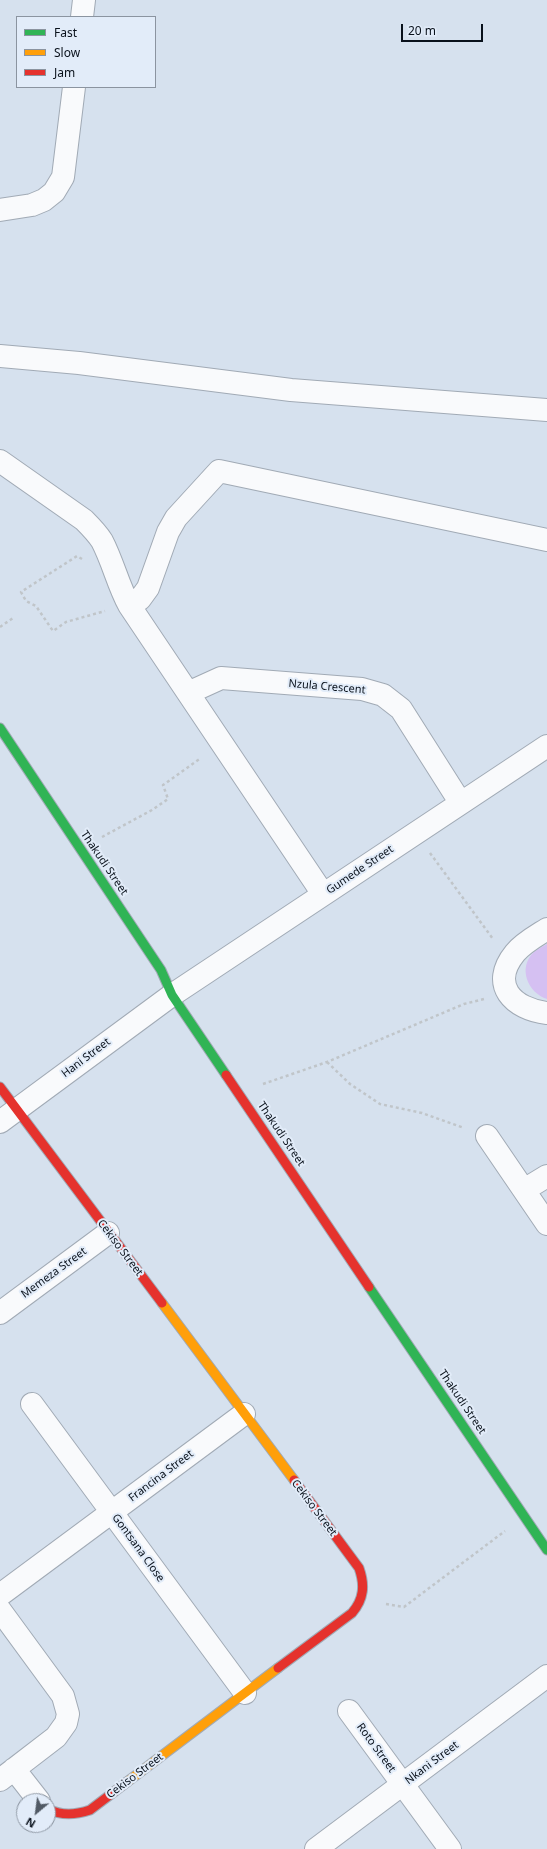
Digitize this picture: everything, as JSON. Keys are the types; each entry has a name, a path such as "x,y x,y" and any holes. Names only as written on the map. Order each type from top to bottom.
{"street":[{"path":"82,16 84,0"},
{"path":"0,210 32,205 44,200 54,192 62,177 74,88"},
{"path":"0,356 79,363 291,390 547,410"},
{"path":"0,461 84,520 94,531 102,542 122,592 129,605 324,894"},
{"path":"129,605 140,599 148,588 168,532 176,518 219,471 547,540"},
{"name":"Nzula Crescent","path":"188,693 221,678 362,688 383,695 401,709 460,802"},
{"name":"Thakudi Street","path":"0,728 161,970 172,995 547,1550"},
{"name":"Gumede Street","path":"172,995 460,802 547,746"},
{"path":"547,929 523,945 510,960 504,975 504,985 514,1002 523,1008 534,1012 547,1013"},
{"name":"Hani Street","path":"8,1116 172,995"},
{"name":"Cekiso Street","path":"0,1087 8,1116 108,1233 244,1414 359,1568 363,1579 364,1591 361,1600 352,1613 90,1810 74,1815 56,1813"},
{"path":"487,1136 547,1224"},
{"path":"524,1190 547,1176"},
{"name":"Memeza Street","path":"0,1313 108,1233"},
{"name":"Gontsana Close","path":"32,1404 245,1693"},
{"name":"Francina Street","path":"0,1595 244,1414"},
{"path":"0,1610 63,1696 68,1714 66,1723 56,1737 7,1774 30,1793"},
{"name":"Nkani Street","path":"316,1849 547,1676"},
{"name":"Roto Street","path":"349,1711 450,1849"}],"path":[{"path":"77,556 21,592 26,602 36,606 53,631 66,622 129,605"},
{"path":"0,627 12,618"},
{"path":"80,848 152,810 168,799 162,785 222,744"},
{"path":"430,852 494,941"},
{"path":"242,1098 259,1085 328,1062 464,1004 508,994"},
{"path":"328,1062 350,1084 380,1104 422,1113 487,1136"},
{"path":"361,1600 404,1607 525,1517"}],"shaded area":[{"path":"547,944 547,999 540,996 530,986 527,979 526,965 534,952"}],"traffic: fast":[{"path":"0,728 161,970 172,995 226,1075"},
{"path":"369,1287 547,1550"}],"traffic: slow":[{"path":"162,1303 294,1480"},
{"path":"127,1782 278,1668"}],"traffic: jam":[{"path":"226,1075 369,1287"},
{"path":"0,1087 162,1303"},
{"path":"278,1668 352,1613 359,1602 363,1586 359,1568 294,1480"},
{"path":"56,1812 69,1814 90,1810 127,1782"}]}
